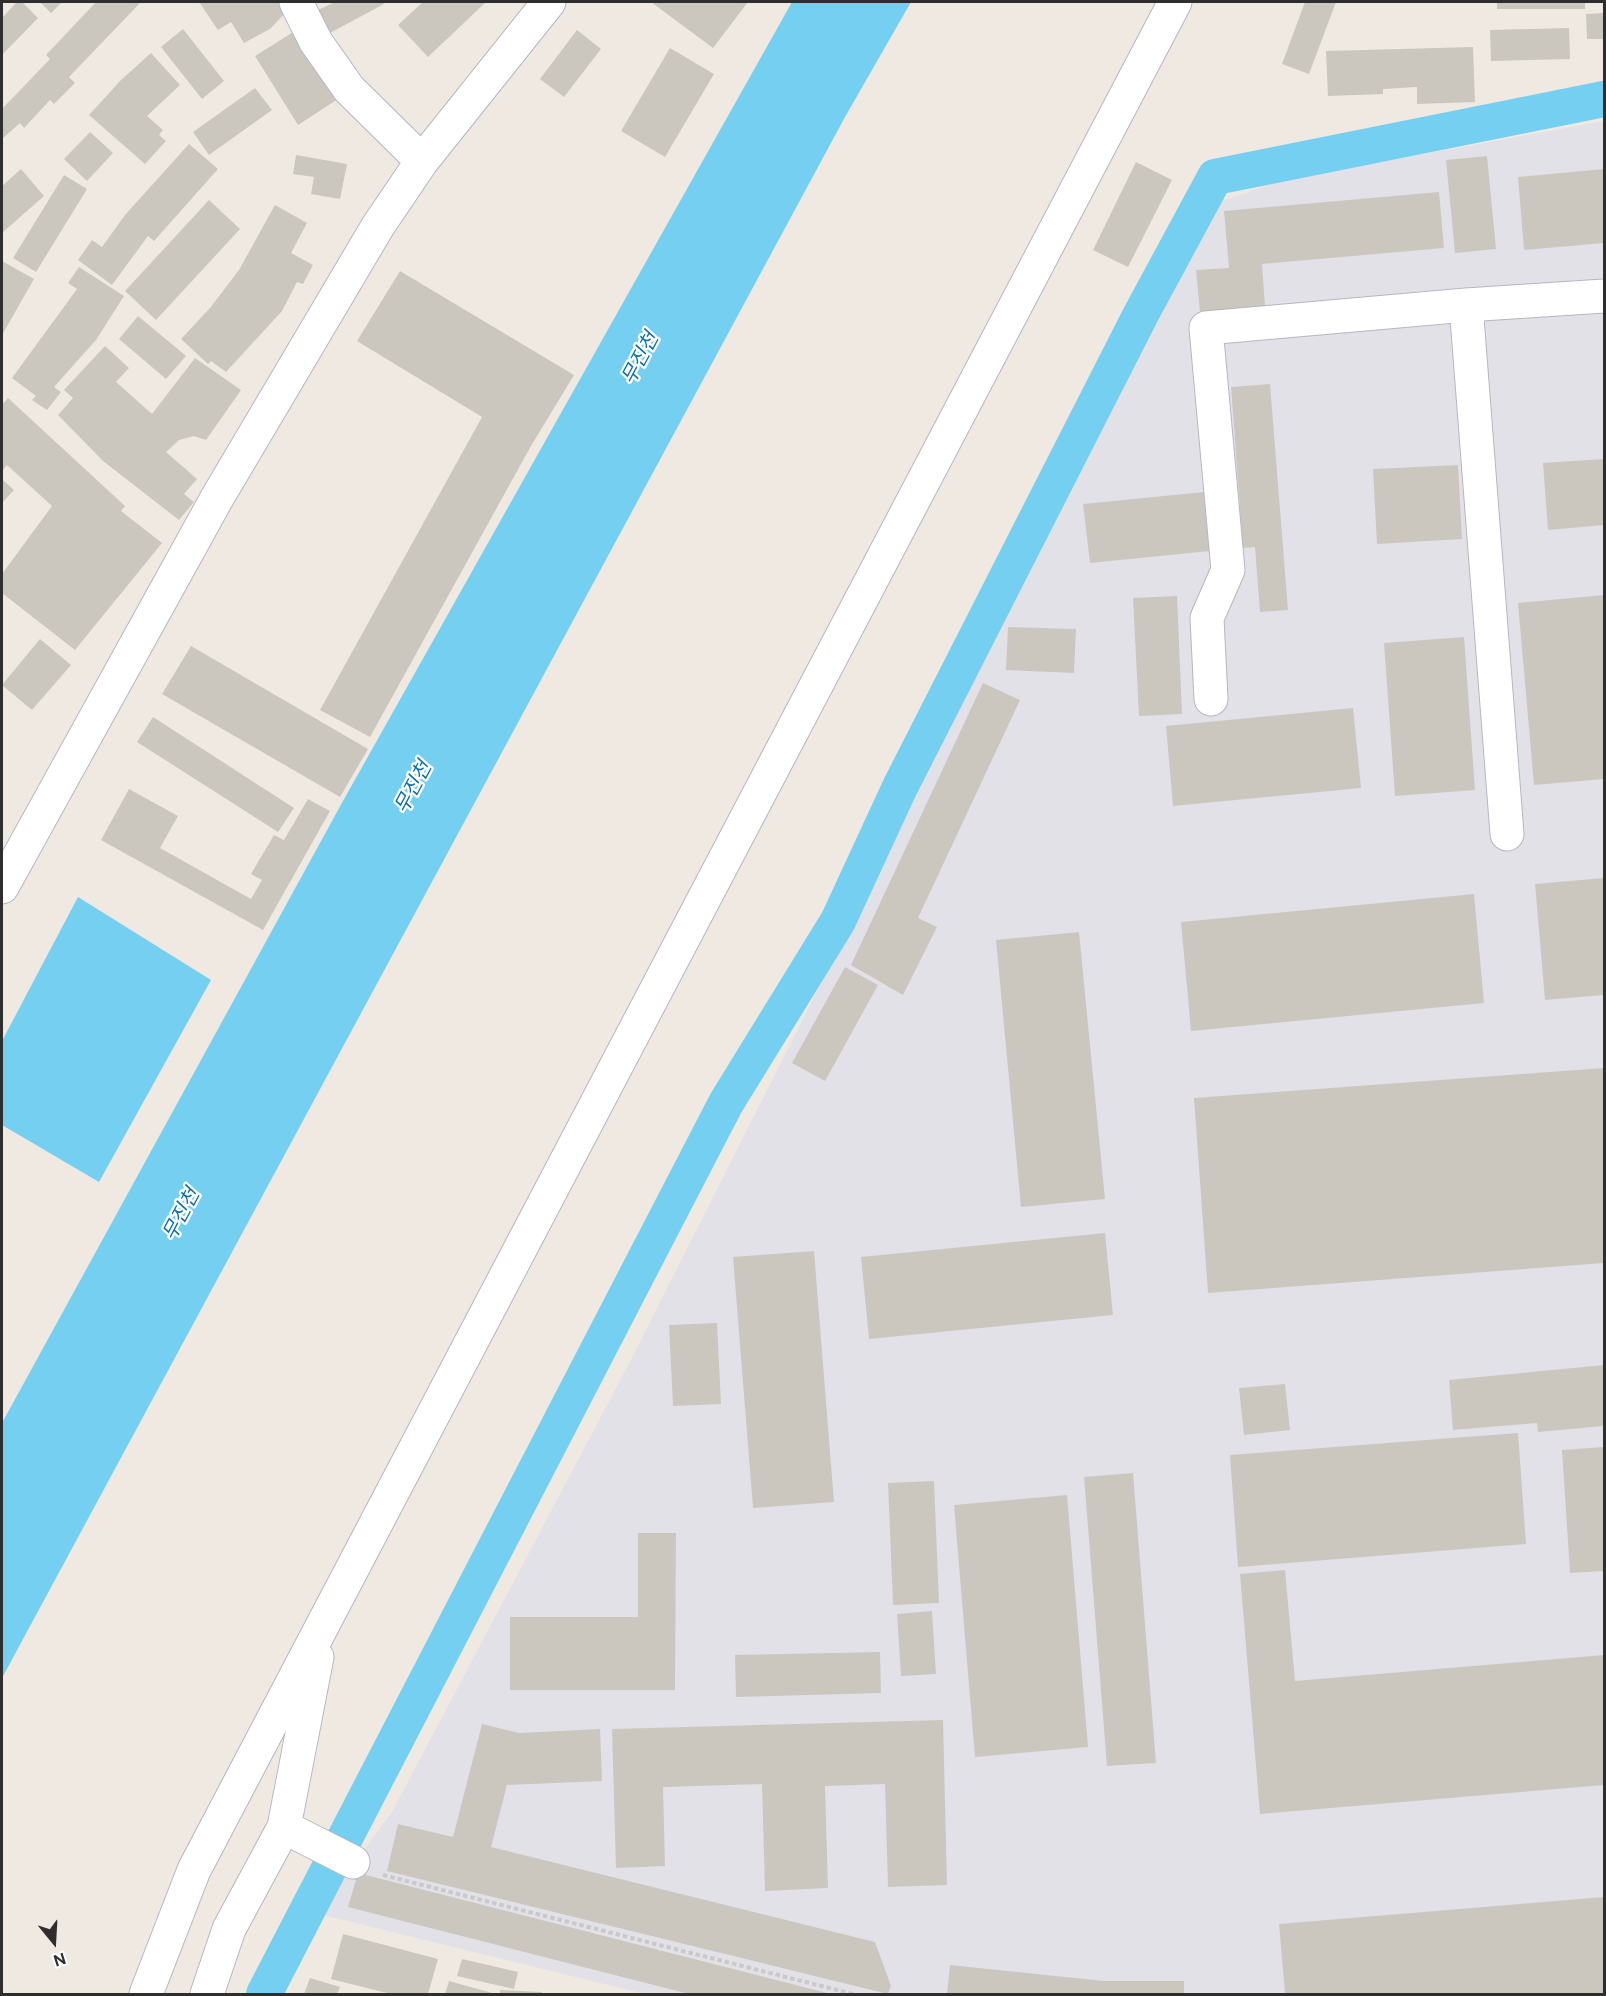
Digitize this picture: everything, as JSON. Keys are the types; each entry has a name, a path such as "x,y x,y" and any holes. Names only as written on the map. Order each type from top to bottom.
{"street":[{"path":"296,2 316,42 348,89 422,161"},
{"path":"2,887 216,498 378,226 422,161 549,2"},
{"path":"146,1988 194,1870 1175,2"},
{"path":"1211,699 1207,618 1228,570 1206,328 1466,305 1605,296"},
{"path":"1466,305 1507,834"},
{"path":"207,1995 229,1929 295,1832 324,1620"},
{"path":"295,1832 353,1862"}],"path":[{"path":"353,1862 386,1876 853,1995"}],"shaded area":[{"path":"1604,121 1604,1994 645,1994 323,1915 338,1886 392,1812 635,1352 1189,253 1223,201 1282,180"}],"water":[{"name":"무진천","path":"792,2 911,2 845,117 2,1678 2,1423 343,801"},
{"path":"78,897 211,980 99,1182 2,1125 2,1041"}],"building":[{"path":"17,2 22,2 38,18 2,55 2,18"},
{"path":"40,2 62,2 51,13"},
{"path":"96,2 141,2 69,77 75,83 54,104 50,100 24,128 20,123 2,139 2,109 50,59 46,55"},
{"path":"199,2 282,2 287,11 270,29 244,43 231,22 218,30"},
{"path":"335,2 382,2 384,4 330,33 318,10"},
{"path":"423,2 485,3 428,57 398,25"},
{"path":"651,2 748,2 713,48"},
{"path":"1305,2 1336,2 1309,74 1282,64"},
{"path":"1497,2 1585,2 1585,9 1497,9"},
{"path":"1604,13 1604,39 1587,39 1586,14"},
{"path":"1569,28 1570,59 1491,61 1490,30"},
{"path":"183,29 224,81 202,99 161,47"},
{"path":"577,30 601,49 564,97 540,79"},
{"path":"295,31 338,99 298,125 255,56"},
{"path":"1473,47 1475,102 1417,104 1417,87 1383,89 1383,94 1328,96 1326,51"},
{"path":"670,48 714,74 665,157 621,131"},
{"path":"151,53 180,85 147,116 163,130 159,135 166,141 145,164 89,115 121,80"},
{"path":"255,88 272,110 209,155 193,132"},
{"path":"90,132 113,153 87,181 64,159"},
{"path":"189,144 218,169 154,241 148,236 112,285 78,260 92,240 102,247 125,215"},
{"path":"296,155 347,164 340,199 311,194 314,177 293,174"},
{"path":"1487,156 1496,249 1455,253 1446,160"},
{"path":"1136,162 1172,180 1128,267 1093,250"},
{"path":"21,169 44,196 2,233 2,186"},
{"path":"1604,169 1604,243 1524,250 1518,177"},
{"path":"64,175 87,189 36,272 13,258"},
{"path":"1439,192 1444,248 1262,264 1265,307 1200,312 1196,270 1229,268 1224,211"},
{"path":"209,200 240,229 156,320 125,291"},
{"path":"275,205 307,223 291,253 313,265 303,284 297,282 282,311 226,372 211,361 208,364 181,339 210,308 239,270"},
{"path":"2,261 34,279 2,335"},
{"path":"79,267 124,296 96,340 54,387 61,392 47,410 32,400 36,396 12,378 77,289 68,283"},
{"path":"400,271 574,375 531,446 370,737 320,710 482,417 357,341"},
{"path":"138,316 186,356 166,379 119,339"},
{"path":"105,346 129,368 116,382 152,414 195,358 241,390 206,440 194,436 179,440 166,452 197,479 184,494 194,502 179,520 103,461 58,415 73,398 64,390"},
{"path":"1270,384 1288,610 1260,612 1255,547 1243,548 1231,387"},
{"path":"8,398 125,506 121,511 162,543 75,650 2,593 2,574 52,506 7,465 2,471 2,405"},
{"path":"1604,459 1604,525 1548,530 1543,463"},
{"path":"1458,465 1462,539 1377,544 1373,469"},
{"path":"2,479 14,490 2,503"},
{"path":"1204,492 1210,551 1090,563 1083,504"},
{"path":"1604,595 1604,779 1534,785 1518,603"},
{"path":"1177,596 1182,714 1139,716 1133,598"},
{"path":"1008,627 1076,629 1074,673 1006,670"},
{"path":"1464,637 1475,790 1395,796 1384,643"},
{"path":"40,639 71,665 32,710 2,685"},
{"path":"191,646 368,749 340,797 162,694"},
{"path":"983,683 1020,700 918,918 937,927 903,995 851,965"},
{"path":"1353,708 1361,788 1173,806 1166,726"},
{"path":"153,717 294,808 278,832 137,742"},
{"path":"129,789 178,816 160,848 251,899 262,880 251,874 274,835 284,840 308,799 330,811 263,930 101,840"},
{"path":"1604,878 1604,995 1545,1000 1535,884"},
{"path":"1474,894 1484,1003 1191,1031 1181,922"},
{"path":"1079,932 1105,1199 1021,1207 996,940"},
{"path":"845,967 878,985 825,1081 792,1063"},
{"path":"1604,1068 1604,1263 1208,1293 1194,1098"},
{"path":"1105,1233 1113,1315 869,1339 861,1257"},
{"path":"814,1251 834,1502 753,1508 733,1257"},
{"path":"717,1323 721,1404 673,1406 669,1325"},
{"path":"1604,1365 1604,1426 1538,1432 1537,1423 1453,1430 1449,1380"},
{"path":"1285,1384 1290,1430 1244,1435 1239,1388"},
{"path":"1518,1433 1526,1544 1238,1567 1230,1455"},
{"path":"1604,1447 1604,1571 1570,1573 1562,1450"},
{"path":"1133,1473 1156,1763 1107,1766 1084,1477"},
{"path":"934,1481 939,1603 893,1605 888,1483"},
{"path":"1067,1495 1088,1747 975,1757 954,1505"},
{"path":"638,1533 676,1533 675,1690 510,1690 510,1617 638,1617"},
{"path":"1285,1570 1295,1681 1604,1655 1604,1785 1260,1814 1240,1574"},
{"path":"932,1611 936,1674 901,1676 897,1614"},
{"path":"880,1652 881,1693 736,1697 735,1655"},
{"path":"943,1720 947,1885 888,1887 885,1784 825,1786 828,1888 765,1891 762,1784 663,1787 665,1866 616,1868 612,1729"},
{"path":"482,1724 519,1733 600,1729 602,1781 507,1785 491,1847 875,1942 891,1986 888,1994 387,1871 398,1824 453,1837"},
{"path":"358,1873 831,1994 689,1994 348,1907"},
{"path":"1604,1897 1604,1994 1285,1994 1279,1924"},
{"path":"343,1934 438,1959 428,1994 391,1994 331,1979"},
{"path":"462,1959 518,1972 514,1989 457,1976"},
{"path":"950,1965 1104,1981 1184,1981 1184,1994 947,1994"},
{"path":"310,1978 340,1987 337,1994 304,1994"},
{"path":"449,1981 496,1994 445,1994"},
{"path":"500,1990 542,1992 542,1994 500,1994"}],"waterway":[{"path":"264,1994 726,1103 838,921 900,787 1141,314 1215,177 1604,99"}]}
